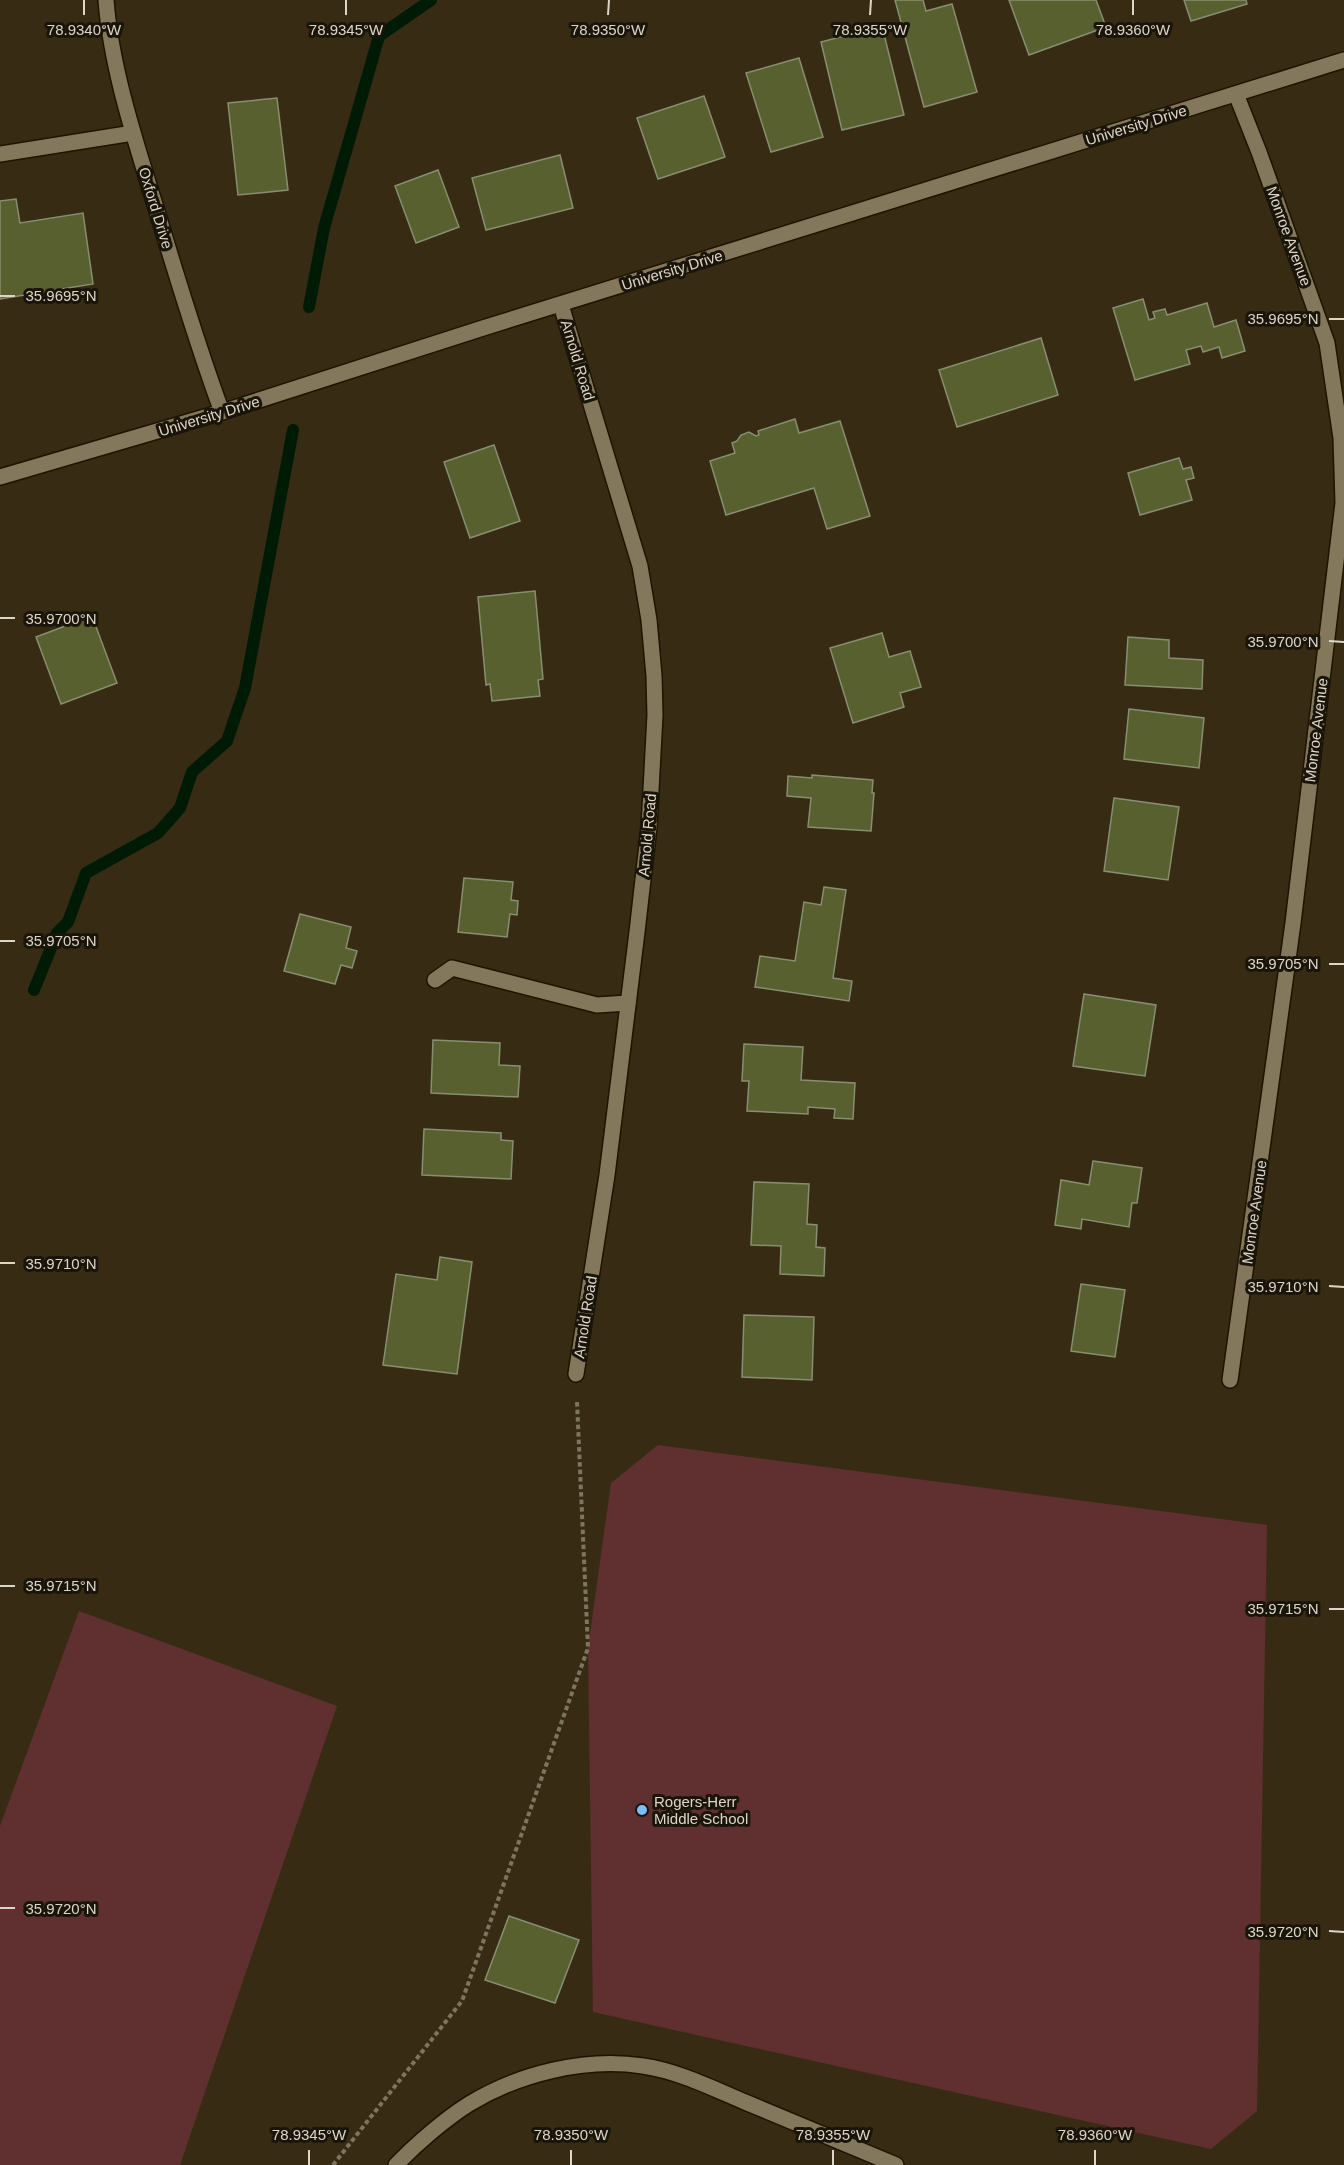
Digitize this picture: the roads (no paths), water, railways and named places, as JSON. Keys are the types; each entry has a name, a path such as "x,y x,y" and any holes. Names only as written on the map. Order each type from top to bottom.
{"street":[{"name":"Oxford Drive","path":"106,0 117,69 133,133 204,364 222,412"},
{"name":"University Drive","path":"0,477 222,412 1344,60"},
{"name":"Monroe Avenue","path":"1230,1380 1293,923 1343,503 1341,438 1327,343 1236,94"},
{"path":"0,154 133,133"},
{"name":"Arnold Road","path":"561,305 640,566 650,632 655,715 649,827 628,1003 607,1175 576,1374"},
{"path":"435,980 452,968 597,1005 628,1003"},
{"path":"396,2165 409,2151 469,2105 513,2082 567,2068 606,2063 644,2066 688,2078 896,2165"}],"waterway":[{"path":"309,307 324,228 379,36 431,0"},
{"path":"34,990 57,933 68,922 86,873 158,833 180,808 192,772 227,741 245,688 293,430"}],"place":[{"name":"Rogers-Herr Middle School","path":"642,1810"}]}
